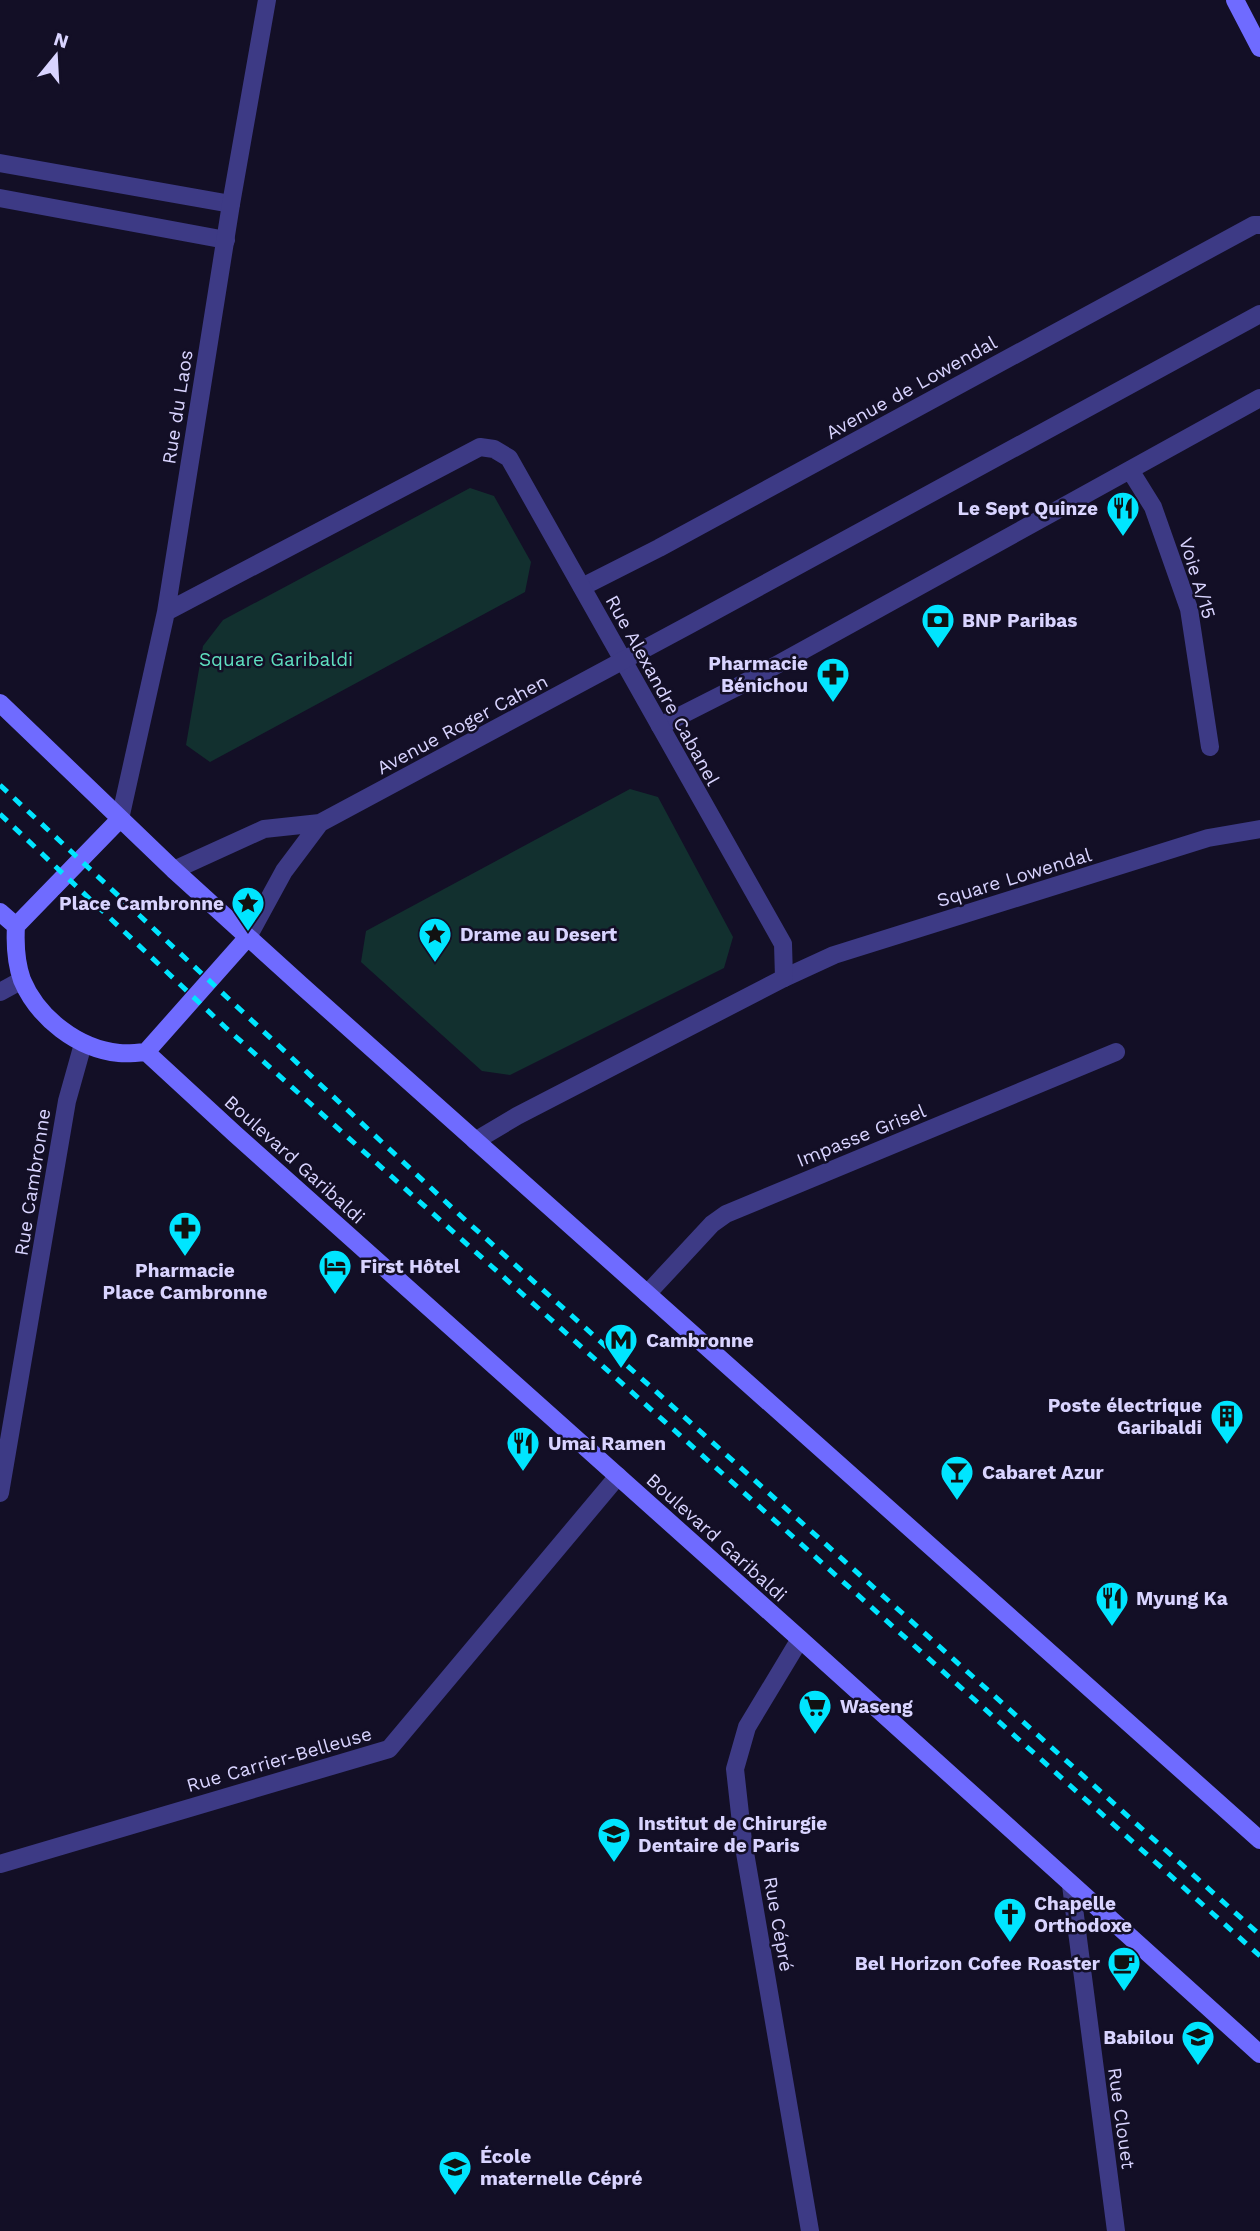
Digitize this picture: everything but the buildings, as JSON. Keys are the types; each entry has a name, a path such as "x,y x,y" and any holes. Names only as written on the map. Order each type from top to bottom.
{"main road":[{"path":"1235,0 1260,48"},
{"path":"0,703 248,937 1260,1840"},
{"path":"120,819 16,926 8,946 22,980 46,1018 83,1044 119,1054 146,1052 248,937"},
{"path":"0,912 16,926"},
{"name":"Boulevard Garibaldi","path":"146,1052 235,1135 1260,2054"}],"street":[{"name":"Rue du Laos","path":"120,819 166,612 231,204 267,0"},
{"path":"0,163 231,204"},
{"path":"0,198 226,240"},
{"name":"Avenue de Lowendal","path":"582,587 659,548 1254,225 1260,225"},
{"path":"623,661 1260,314"},
{"path":"660,726 734,688 1260,398"},
{"name":"Rue Alexandre Cabanel","path":"166,612 480,447 494,449 509,458 783,944 784,978"},
{"name":"Voie A/15","path":"1130,470 1153,507 1189,609 1210,747"},
{"name":"Avenue Roger Cahen","path":"174,870 264,829 320,823 623,661"},
{"name":"Avenue Roger Cahen","path":"248,937 284,871 320,823"},
{"name":"Square Lowendal","path":"784,978 834,955 859,947 1208,838 1260,829"},
{"path":"475,1141 517,1116 784,978"},
{"path":"0,992 22,980"},
{"name":"Rue Cambronne","path":"0,1493 66,1101 83,1044"},
{"name":"Impasse Grisel","path":"647,1294 712,1224 726,1214 1116,1052"},
{"name":"Rue Carrier-Belleuse","path":"0,1864 389,1749 618,1476"},
{"name":"Rue Cépré","path":"800,1639 747,1727 735,1769 743,1840 810,2231"},
{"name":"Rue Clouet","path":"1071,1885 1116,2231"}],"green space":[{"name":"Square Garibaldi","path":"470,488 494,496 531,562 525,592 210,762 186,745 203,646 223,620"},
{"path":"630,789 658,797 733,937 724,968 510,1075 482,1071 361,962 366,931"}],"railway":[{"path":"0,785 462,1217 1260,1935"},
{"path":"0,814 225,1027 1260,1956"}],"place":[{"name":"Le Sept Quinze","path":"1123,538"},
{"name":"BNP Paribas","path":"938,650"},
{"name":"Pharmacie Bénichou","path":"833,704"},
{"name":"Place Cambronne","path":"248,933"},
{"name":"Drame au Desert","path":"435,964"},
{"name":"Pharmacie Place Cambronne","path":"185,1258"},
{"name":"First Hôtel","path":"335,1296"},
{"name":"Cambronne","path":"621,1370"},
{"name":"Poste électrique Garibaldi","path":"1227,1446"},
{"name":"Umai Ramen","path":"523,1473"},
{"name":"Cabaret Azur","path":"957,1502"},
{"name":"Myung Ka","path":"1112,1628"},
{"name":"Waseng","path":"815,1736"},
{"name":"Institut de Chirurgie Dentaire de Paris","path":"614,1864"},
{"name":"Chapelle Orthodoxe","path":"1010,1944"},
{"name":"Bel Horizon Cofee Roaster","path":"1124,1993"},
{"name":"Babilou","path":"1198,2067"},
{"name":"École maternelle Cépré","path":"455,2197"}]}
